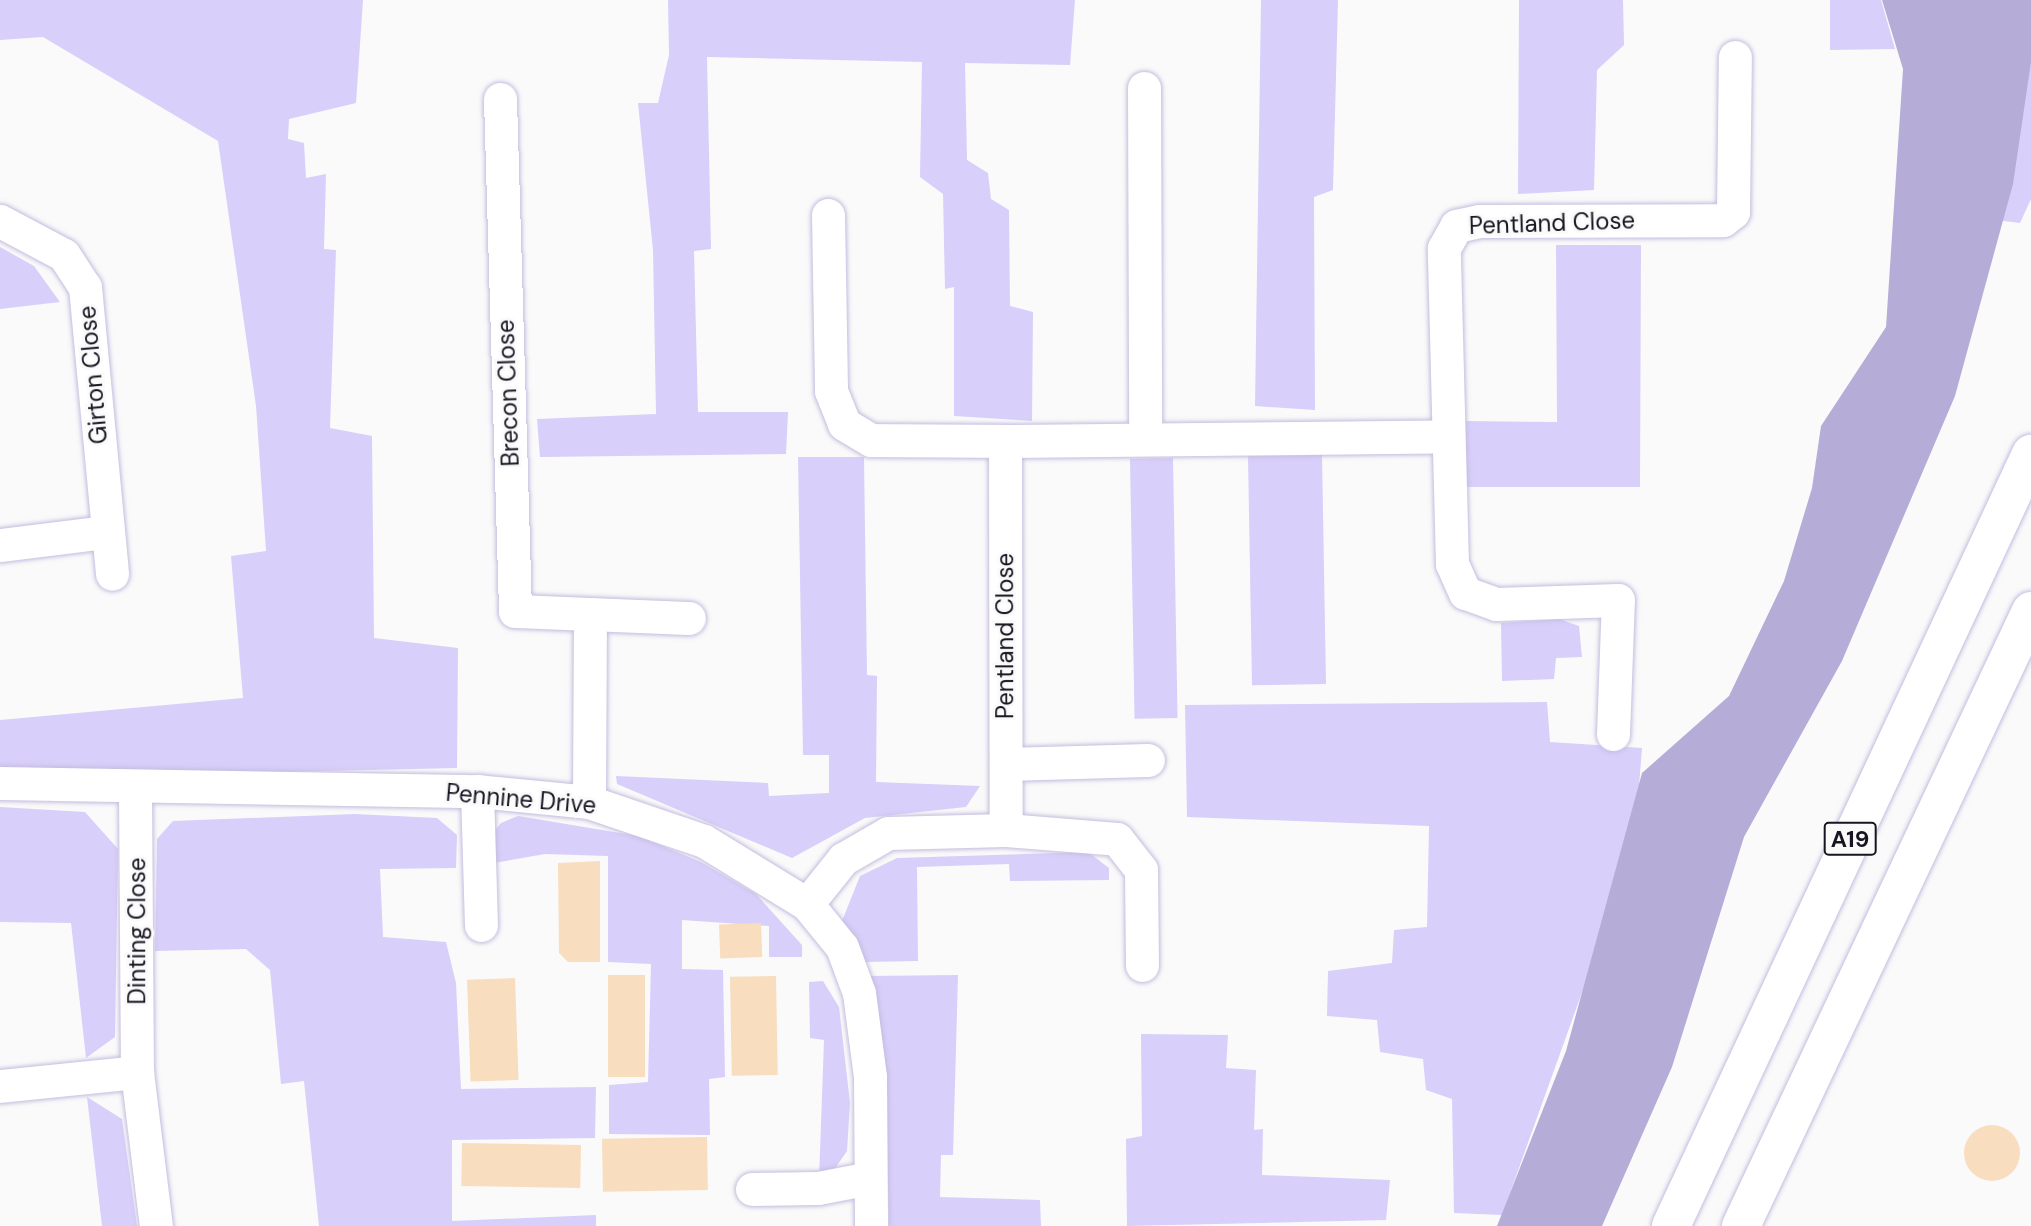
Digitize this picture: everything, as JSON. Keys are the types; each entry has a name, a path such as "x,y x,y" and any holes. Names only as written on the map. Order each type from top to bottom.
{"highway":[{"name":"A19","path":"1671,1226 2031,454"},
{"name":"A19","path":"1741,1226 2031,611"}],"street":[{"name":"Pentland Close","path":"1613,734 1618,600 1496,604 1465,593 1452,564 1446,436 1444,248 1455,226 1479,220 1723,220 1733,212 1735,57"},
{"path":"1144,89 1145,436"},
{"name":"Brecon Close","path":"500,99 514,611 689,618"},
{"path":"828,215 831,391 844,424 871,440 1446,436"},
{"name":"Girton Close","path":"0,222 64,254 85,288 112,574"},
{"name":"Pentland Close","path":"1005,441 1006,830"},
{"path":"0,545 106,532"},
{"path":"589,802 590,614"},
{"path":"1006,764 1148,760"},
{"name":"Pennine Drive","path":"0,783 135,790 477,791 589,802 704,841 807,904 842,947 859,993 870,1077 871,1226"},
{"name":"Dinting Close","path":"135,790 137,1072 156,1226"},
{"path":"477,791 481,925"},
{"path":"807,904 843,859 888,833 1006,830 1117,839 1141,870 1142,965"},
{"path":"0,1086 137,1072"},
{"path":"752,1189 818,1188 870,1178"}],"shaded area":[{"path":"0,0 363,0 356,103 289,119 288,139 304,143 306,178 326,174 324,249 336,250 330,428 372,436 374,638 458,648 457,768 53,777 0,770 0,720 243,698 231,556 266,551 256,406 218,141 43,37 0,40"},
{"path":"668,0 1075,0 1070,65 965,63 967,160 988,173 991,199 1009,210 1010,306 1033,312 1032,421 954,416 954,287 945,289 943,194 920,177 922,62 707,57 711,249 694,251 698,412 788,412 786,454 540,457 537,419 656,414 653,250 638,103 658,103 669,55"},
{"path":"1261,0 1338,0 1333,190 1314,197 1315,410 1255,406"},
{"path":"1519,0 1623,0 1624,45 1597,70 1594,190 1518,194"},
{"path":"1830,0 1881,0 1895,49 1830,50"},
{"path":"1882,0 2031,0 2031,62 2013,184 1955,396 1842,661 1744,837 1672,1067 1602,1226 1497,1226 1566,1051 1642,773 1729,696 1784,581 1812,488 1821,426 1886,327 1903,69"},
{"path":"2031,56 2031,199 2020,223 1996,220"},
{"path":"1556,245 1641,245 1640,487 1465,487 1466,421 1557,422"},
{"path":"0,247 34,266 60,302 0,309"},
{"path":"1322,455 1326,684 1252,685 1248,456"},
{"path":"798,457 864,457 867,675 877,676 876,782 980,786 966,807 865,818 792,858 617,784 616,776 768,783 769,796 829,793 829,755 803,755"},
{"path":"1173,458 1178,718 1135,719 1130,459"},
{"path":"1559,619 1579,626 1582,657 1556,658 1554,679 1502,681 1501,623"},
{"path":"1547,702 1550,742 1642,748 1639,786 1589,973 1502,1215 1454,1213 1452,1099 1426,1090 1423,1059 1380,1052 1377,1020 1327,1016 1328,971 1392,963 1394,930 1427,927 1429,826 1187,817 1185,705"},
{"path":"0,807 85,812 118,849 115,1037 86,1058 71,923 0,922"},
{"path":"355,814 437,818 457,835 456,868 380,869 383,937 446,942 456,983 461,1089 596,1087 595,1138 452,1140 452,1221 596,1215 596,1226 319,1226 304,1081 281,1084 270,970 246,949 155,951 157,839 173,821"},
{"path":"518,816 638,836 701,862 756,894 802,945 802,957 769,957 769,926 682,920 682,969 723,970 725,1077 709,1079 710,1135 609,1134 609,1085 648,1082 651,964 608,962 608,856 545,854 488,864 487,840 501,823"},
{"path":"1088,852 1109,868 1109,880 1010,881 1009,864 917,867 918,961 864,962 842,921 860,876 897,858"},
{"path":"958,975 953,1155 941,1155 940,1197 1040,1200 1041,1226 889,1226 886,1089 868,976"},
{"path":"823,981 839,1007 850,1103 847,1151 830,1176 819,1180 824,1040 810,1038 809,982"},
{"path":"1141,1034 1228,1035 1226,1068 1256,1070 1254,1130 1263,1129 1262,1175 1390,1180 1386,1220 1127,1226 1126,1139 1142,1136"},
{"path":"87,1097 122,1119 137,1226 102,1226"}],"building":[{"path":"600,861 600,962 568,962 559,953 558,863"},
{"path":"761,923 762,957 720,958 719,924"},
{"path":"608,975 645,975 645,1077 608,1077"},
{"path":"776,976 778,1075 732,1076 730,977"},
{"path":"515,978 519,1080 471,1082 467,980"},
{"path":"1992,1125 2003,1127 2012,1133 2018,1142 2018,1164 2012,1173 2003,1179 1992,1181 1981,1179 1972,1173 1966,1164 1964,1153 1966,1142 1972,1133 1981,1127"},
{"path":"707,1137 708,1190 603,1192 602,1139"},
{"path":"462,1143 581,1145 580,1188 461,1186"}]}
